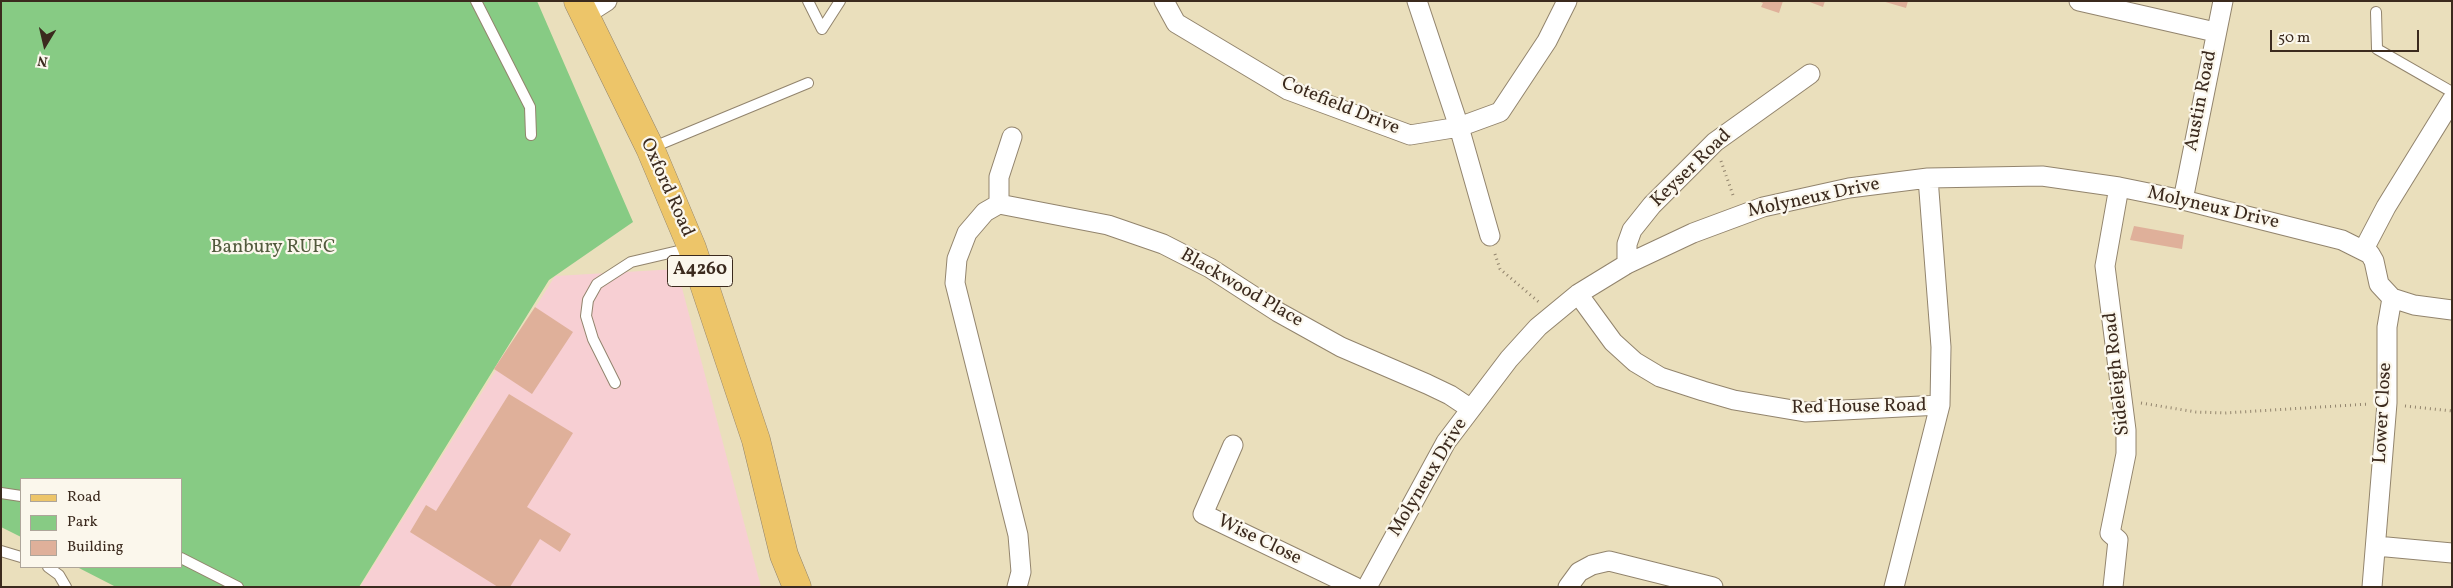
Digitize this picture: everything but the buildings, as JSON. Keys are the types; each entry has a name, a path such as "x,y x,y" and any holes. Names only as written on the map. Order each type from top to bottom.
{"main road":[{"name":"Oxford Road","path":"590,6 692,248 756,440 784,555 797,587"},
{"name":"Oxford Road","path":"784,555 784,587"}],"street":[{"name":"Cotefield Drive","path":"1164,1 1176,23 1288,90 1410,135 1459,127 1500,112 1547,41 1567,1"},
{"path":"1417,1 1459,127 1490,236"},
{"path":"2079,1 2215,32"},
{"name":"Austin Road","path":"2182,200 2215,32 2223,1"},
{"name":"Keyser Road","path":"1627,264 1627,244 1632,230 1652,205 1715,142 1810,74"},
{"path":"2452,100 2386,207 2364,250 2374,261 2379,284 2392,298 2414,305 2452,310"},
{"path":"1012,137 999,176 999,204 985,212 967,233 957,259 954,283 1018,535 1020,572 1017,587"},
{"name":"Molyneux Drive","path":"1366,587 1446,442 1509,359 1538,327 1578,294 1627,264 1693,233 1763,207 1849,188 1928,178 2042,176 2119,187 2182,200 2342,240 2364,250"},
{"name":"Red House Road","path":"1894,587 1940,406 1941,347 1928,178"},
{"name":"Sideleigh Road","path":"2113,587 2118,540 2110,533 2126,454 2126,430 2105,266 2119,187"},
{"name":"Blackwood Place","path":"999,204 1108,225 1163,244 1210,268 1278,312 1341,347 1427,384 1470,409"},
{"name":"Red House Road","path":"1578,294 1613,342 1635,362 1660,377 1703,391 1734,400 1805,412 1940,406"},
{"name":"Lower Close","path":"2372,587 2387,403 2387,327 2392,298"},
{"name":"Wise Close","path":"1233,445 1203,514 1355,587"},
{"path":"2376,546 2452,553"},
{"path":"1568,587 1578,572 1592,565 1609,561 1713,587"}],"lane":[{"path":"476,1 530,107 531,135"},
{"path":"808,1 822,29 840,1"},
{"path":"2376,12 2377,49 2452,92"},
{"path":"650,148 808,83"},
{"path":"616,383 593,339 586,316 588,300 597,284 631,262 692,248"},
{"path":"1,493 20,496"},
{"path":"1,551 20,557"},
{"path":"182,559 238,587"},
{"path":"49,568 59,575 66,587"}],"path":[{"path":"1715,142 1739,216"},
{"path":"1490,236 1500,269 1553,314"},
{"path":"2122,400 2196,412 2225,413 2387,403 2452,411"}],"shaded area":[{"path":"677,269 761,587 360,587 555,276"}],"green space":[{"name":"Banbury RUFC","path":"1,1 537,1 633,222 549,280 359,587 116,587 79,568 182,568 182,478 20,478 20,536 1,527"}]}
